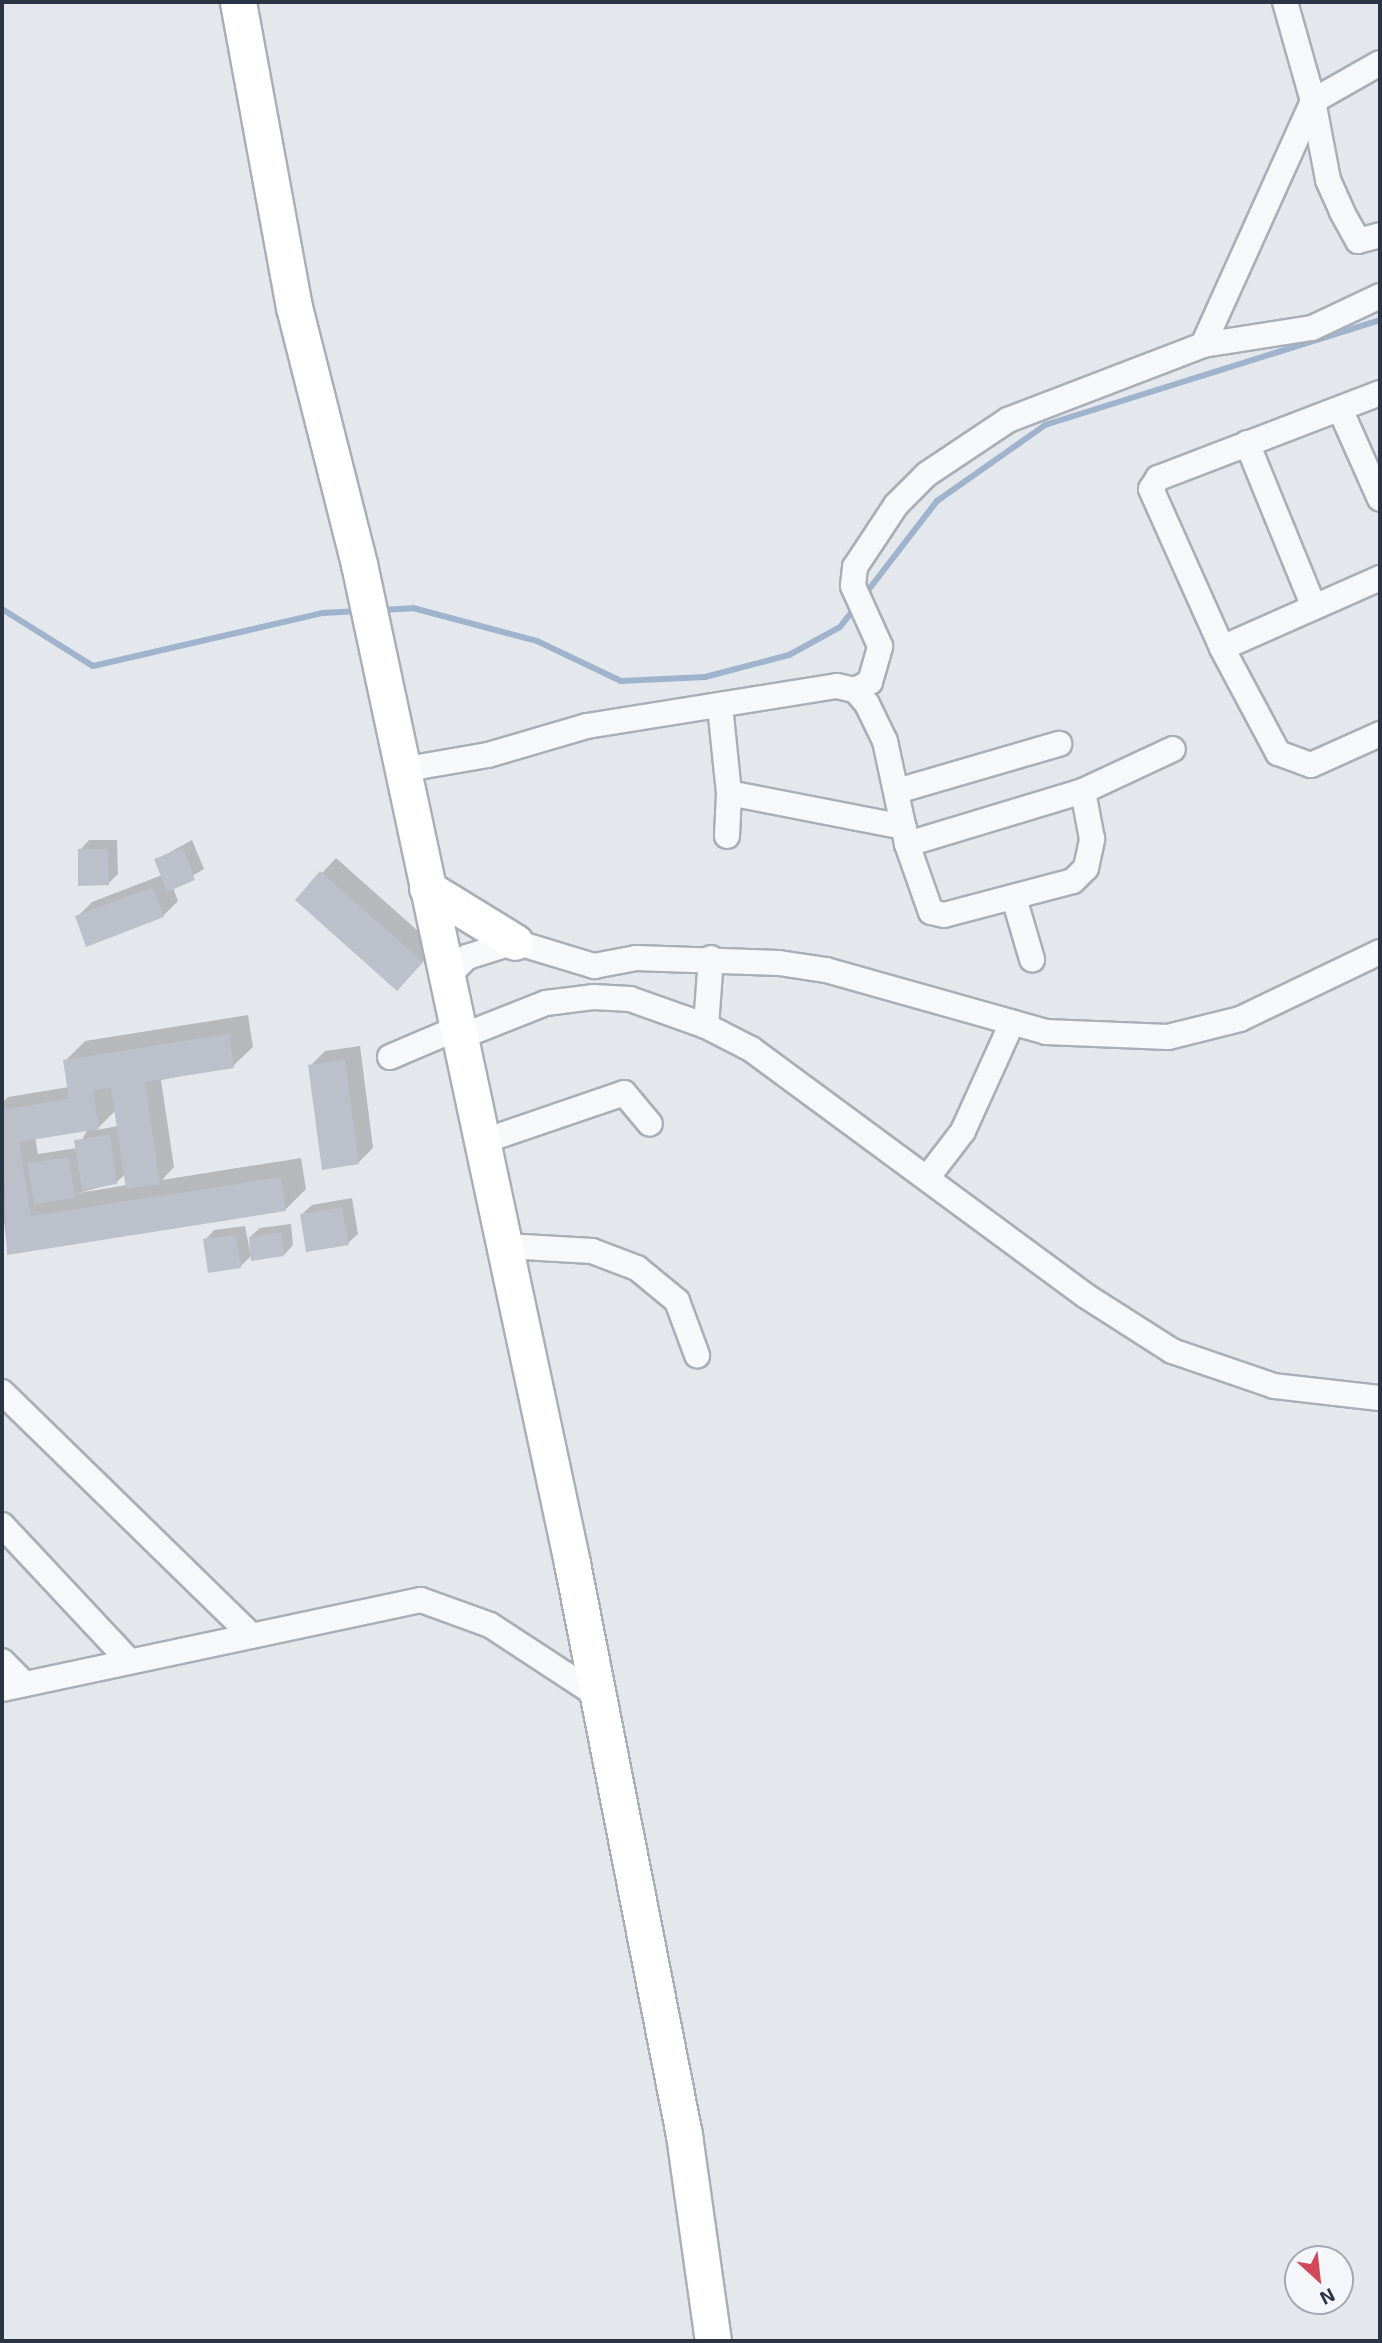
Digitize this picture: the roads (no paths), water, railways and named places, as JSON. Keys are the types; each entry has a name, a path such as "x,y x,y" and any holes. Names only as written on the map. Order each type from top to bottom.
{"street":[{"path":"238,2 297,320 359,564 426,888 506,1246 684,2135 713,2341"},
{"path":"1285,2 1313,101 1328,180 1358,241 1380,235"},
{"path":"1203,345 1313,101 1380,63"},
{"path":"401,770 488,755 587,726 837,686 855,690 870,682 877,667 875,632 853,586 855,567 876,530 927,474 1007,420 1203,345 1312,328 1380,296"},
{"path":"1380,393 1247,443 1152,485 1222,648 1279,753 1290,762 1311,765 1380,734"},
{"path":"1340,409 1380,499"},
{"path":"1247,443 1314,607"},
{"path":"1222,648 1380,578"},
{"path":"855,690 885,741 906,836 931,912 944,915 1014,898 1083,874 1092,839 1083,791"},
{"path":"720,706 729,793 727,836"},
{"path":"897,791 1059,744"},
{"path":"729,793 906,836 1083,791 1173,749"},
{"path":"426,888 515,942 594,966 711,958 825,970 1012,1023 1105,1037 1168,1037 1240,1019 1380,952"},
{"path":"1014,898 1032,959"},
{"path":"446,978 467,957 515,942"},
{"path":"706,1026 711,958"},
{"path":"593,997 594,966"},
{"path":"390,1057 546,1003 593,997 630,999 706,1026 751,1049 927,1178 1172,1351 1274,1386 1380,1398"},
{"path":"927,1178 963,1131 1012,1023"},
{"path":"484,1142 624,1093 650,1124"},
{"path":"506,1246 592,1251 637,1268 677,1301 697,1355"},
{"path":"2,1392 252,1636"},
{"path":"2,1525 130,1662"},
{"path":"2,1661 13,1686 404,1602 438,1602 490,1625 597,1695"}],"waterway":[{"path":"863,597 937,501 1045,425 1380,320"},
{"path":"380,610 413,608 537,641 621,681 705,677 789,655 840,627 855,608"},
{"path":"2,609 93,666 323,613 359,611"}]}
